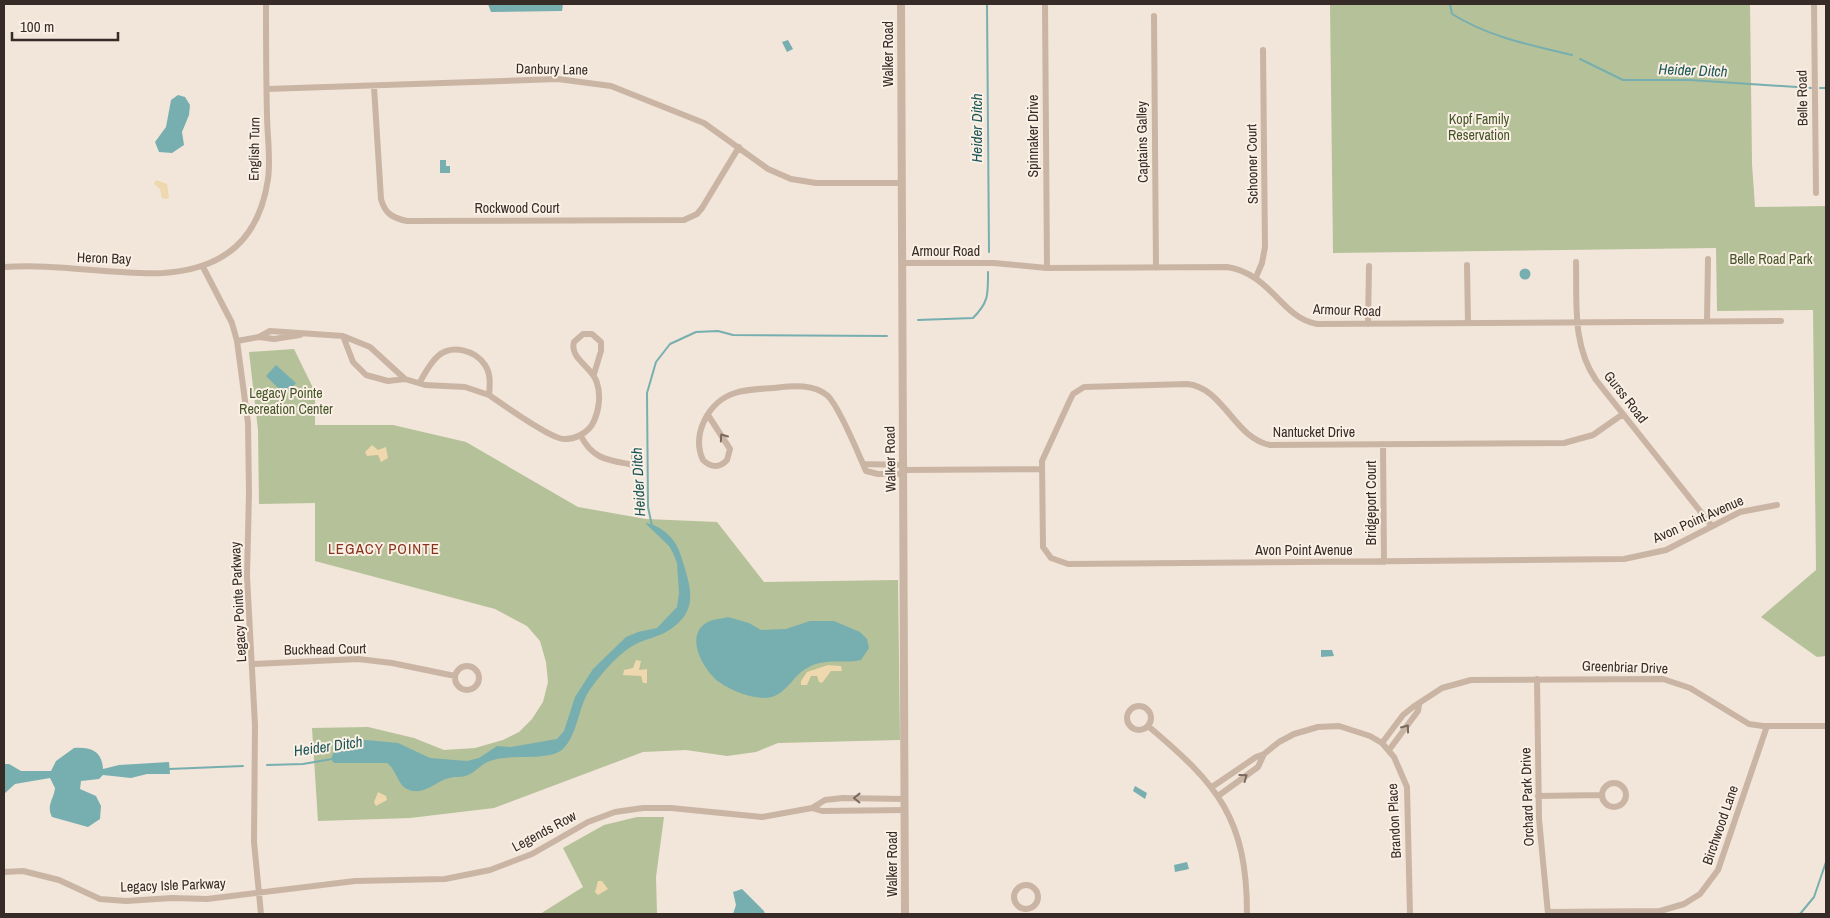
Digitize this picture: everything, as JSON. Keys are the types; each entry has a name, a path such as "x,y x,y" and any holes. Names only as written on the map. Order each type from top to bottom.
{"street":[{"name":"English Turn","path":"203,267 230,251 244,238 261,212 268,177 266,4"},
{"name":"Walker Road","path":"901,4 905,914"},
{"name":"Spinnaker Drive","path":"1045,4 1047,268"},
{"name":"Belle Road","path":"1814,4 1816,193"},
{"name":"Captains Galley","path":"1154,16 1156,267"},
{"name":"Schooner Court","path":"1256,277 1265,247 1263,50"},
{"name":"Danbury Lane","path":"267,89 374,87 558,79 594,82 630,92 704,123 776,173 800,181 902,183"},
{"name":"Rockwood Court","path":"374,87 381,199 386,212 391,216 407,221 684,220 697,214 702,208 739,147"},
{"path":"1708,259 1708,321"},
{"name":"Gurss Road","path":"1576,262 1577,322 1579,341 1586,363 1623,414 1712,526"},
{"name":"Armour Road","path":"902,263 994,263 1047,268 1227,267 1242,270 1256,277 1302,319 1317,324 1781,321"},
{"path":"1467,265 1468,323"},
{"path":"1368,324 1369,266"},
{"name":"Heron Bay","path":"4,267 161,273 203,267"},
{"name":"Legacy Pointe Parkway","path":"203,267 232,323 237,341 248,423 250,493 247,576 254,664 254,826 261,914"},
{"path":"237,341 259,336 274,339 304,334 343,336 370,348 405,379"},
{"path":"343,336 353,362 366,376 388,381 405,379 425,385 465,388 489,395 559,438 581,436 592,426 597,414 599,398 594,374 601,351 601,342 596,336 583,334 574,342 573,350 577,358 594,374"},
{"path":"420,382 437,357 443,352 458,350 472,352 486,365 490,377 489,395"},
{"name":"Nantucket Drive","path":"1041,469 1042,461 1070,400 1078,390 1090,385 1187,384 1199,387 1252,437 1265,444 1572,442 1600,432 1623,414"},
{"path":"708,415 730,449 727,460 717,466 706,463 700,451 702,427 708,415 714,406 735,393 788,386 817,389 828,397 836,407 863,464 903,470 1041,469"},
{"path":"581,436 592,453 605,460 634,465 634,455"},
{"name":"Bridgeport Court","path":"1383,444 1384,562"},
{"name":"Avon Point Avenue","path":"1041,469 1043,547 1051,558 1063,564 1624,559 1666,550 1749,509 1778,505"},
{"name":"Buckhead Court","path":"254,664 358,659 455,676"},
{"name":"Orchard Park Drive","path":"1538,679 1538,796 1548,913"},
{"name":"Greenbriar Drive","path":"1382,743 1403,715 1413,707 1419,705 1436,691 1464,681 1663,679 1690,688 1742,721 1767,726 1826,726"},
{"name":"Greenbriar Drive","path":"1389,750 1418,711 1419,705"},
{"path":"1148,726 1192,764 1212,787 1230,817 1241,847 1246,879 1247,914"},
{"name":"Brandon Place","path":"1212,787 1256,756 1264,754 1294,734 1327,726 1359,730 1382,743 1398,763 1407,787 1410,914"},
{"name":"Birchwood Lane","path":"1548,913 1660,911 1684,904 1700,894 1718,870 1767,726"},
{"name":"Brandon Place","path":"1218,796 1258,767 1264,754"},
{"path":"1538,796 1602,795"},
{"name":"Legends Row","path":"258,892 355,881 446,879 490,870 532,854 588,822 615,812 643,808 671,808 733,816 762,817 812,808 824,800 843,798 905,799"},
{"name":"Legends Row","path":"812,808 822,811 905,810"},
{"name":"Legacy Isle Parkway","path":"4,872 22,871 59,880 100,899 126,901 172,898 207,899 258,892"}],"green space":[{"name":"Kopf Family Reservation","path":"1330,4 1750,4 1752,164 1755,207 1826,206 1826,656 1817,657 1761,617 1816,570 1813,310 1717,311 1716,248 1333,253"},
{"name":"Legacy Pointe Recreation Center","path":"294,349 315,392 315,425 393,425 466,442 578,507 646,519 717,522 764,582 898,580 900,740 778,743 756,752 727,756 686,750 643,752 494,808 410,818 318,821 312,728 368,727 414,738 444,750 475,748 503,740 519,732 532,719 543,702 548,682 546,662 540,641 527,626 495,609 315,561 315,503 259,504 258,430 249,352"},
{"path":"637,817 664,817 656,877 657,914 540,914 583,887 563,848 604,825"}],"sand":[{"path":"156,180 167,184 169,198 162,198 160,189 154,184"},
{"path":"372,445 378,450 386,447 388,458 381,462 378,455 367,456 365,452"},
{"path":"636,660 641,661 639,670 647,669 647,683 643,683 641,676 623,675 624,670 633,668"},
{"path":"828,665 841,666 842,671 831,671 822,683 819,682 817,676 811,676 807,685 801,685 801,681 807,672"},
{"path":"378,792 386,796 387,800 376,806 374,802"},
{"path":"598,881 602,881 608,889 598,895 595,892"}],"water":[{"path":"488,4 563,4 562,11 491,12"},
{"path":"788,40 793,49 787,52 782,42"},
{"path":"178,95 185,97 190,105 189,115 182,132 184,145 172,153 159,152 155,142 166,127 171,100"},
{"path":"440,160 446,160 446,166 450,166 450,173 440,173"},
{"path":"1523,269 1527,269 1530,274 1529,278 1523,279 1520,276 1520,272"},
{"path":"276,365 296,383 285,395 266,376"},
{"path":"645,523 662,529 678,547 687,576 690,597 689,606 685,615 666,632 631,647 617,657 589,691 582,705 572,736 563,749 548,755 490,761 468,775 449,778 418,791 404,787 387,763 334,763 331,759 338,741 344,738 398,743 430,758 467,761 479,758 497,746 511,747 557,739 564,731 575,697 593,669 626,637 657,628 677,607 679,593 677,563 669,546"},
{"path":"728,617 749,623 761,630 786,629 810,621 834,621 860,632 867,639 869,648 861,660 815,664 803,670 779,694 766,698 754,697 735,691 713,677 702,662 696,645 700,629 706,623"},
{"path":"1321,650 1332,650 1334,656 1321,657"},
{"path":"74,748 86,748 94,751 100,758 103,769 119,765 169,762 170,774 147,774 131,778 103,775 99,779 81,781 80,789 96,796 101,806 100,819 88,827 52,817 50,805 55,788 50,778 15,784 4,794 4,764 9,764 21,771 51,771 56,761"},
{"path":"1135,786 1147,793 1145,799 1133,791"},
{"path":"1187,862 1189,869 1175,872 1174,865"},
{"path":"742,889 765,914 733,914 736,905 733,892"}],"waterway":[{"name":"Heider Ditch","path":"987,4 989,252"},
{"name":"Heider Ditch","path":"1450,4 1452,14 1480,29 1541,48 1572,55"},
{"name":"Heider Ditch","path":"1580,59 1623,80 1690,80 1811,88"},
{"name":"Heider Ditch","path":"1820,88 1826,88"},
{"name":"Heider Ditch","path":"918,320 973,318 985,302 988,272"},
{"name":"Heider Ditch","path":"652,526 648,507 647,393 656,362 670,344 696,332 718,331 733,335 887,336"},
{"name":"Heider Ditch","path":"267,765 303,764 332,759"},
{"name":"Heider Ditch","path":"169,769 243,766"},
{"path":"1800,914 1814,897 1826,862"}],"district":[{"name":"LEGACY POINTE","path":"384,548"}],"park label":[{"name":"Belle Road Park","path":"1771,259"}]}
